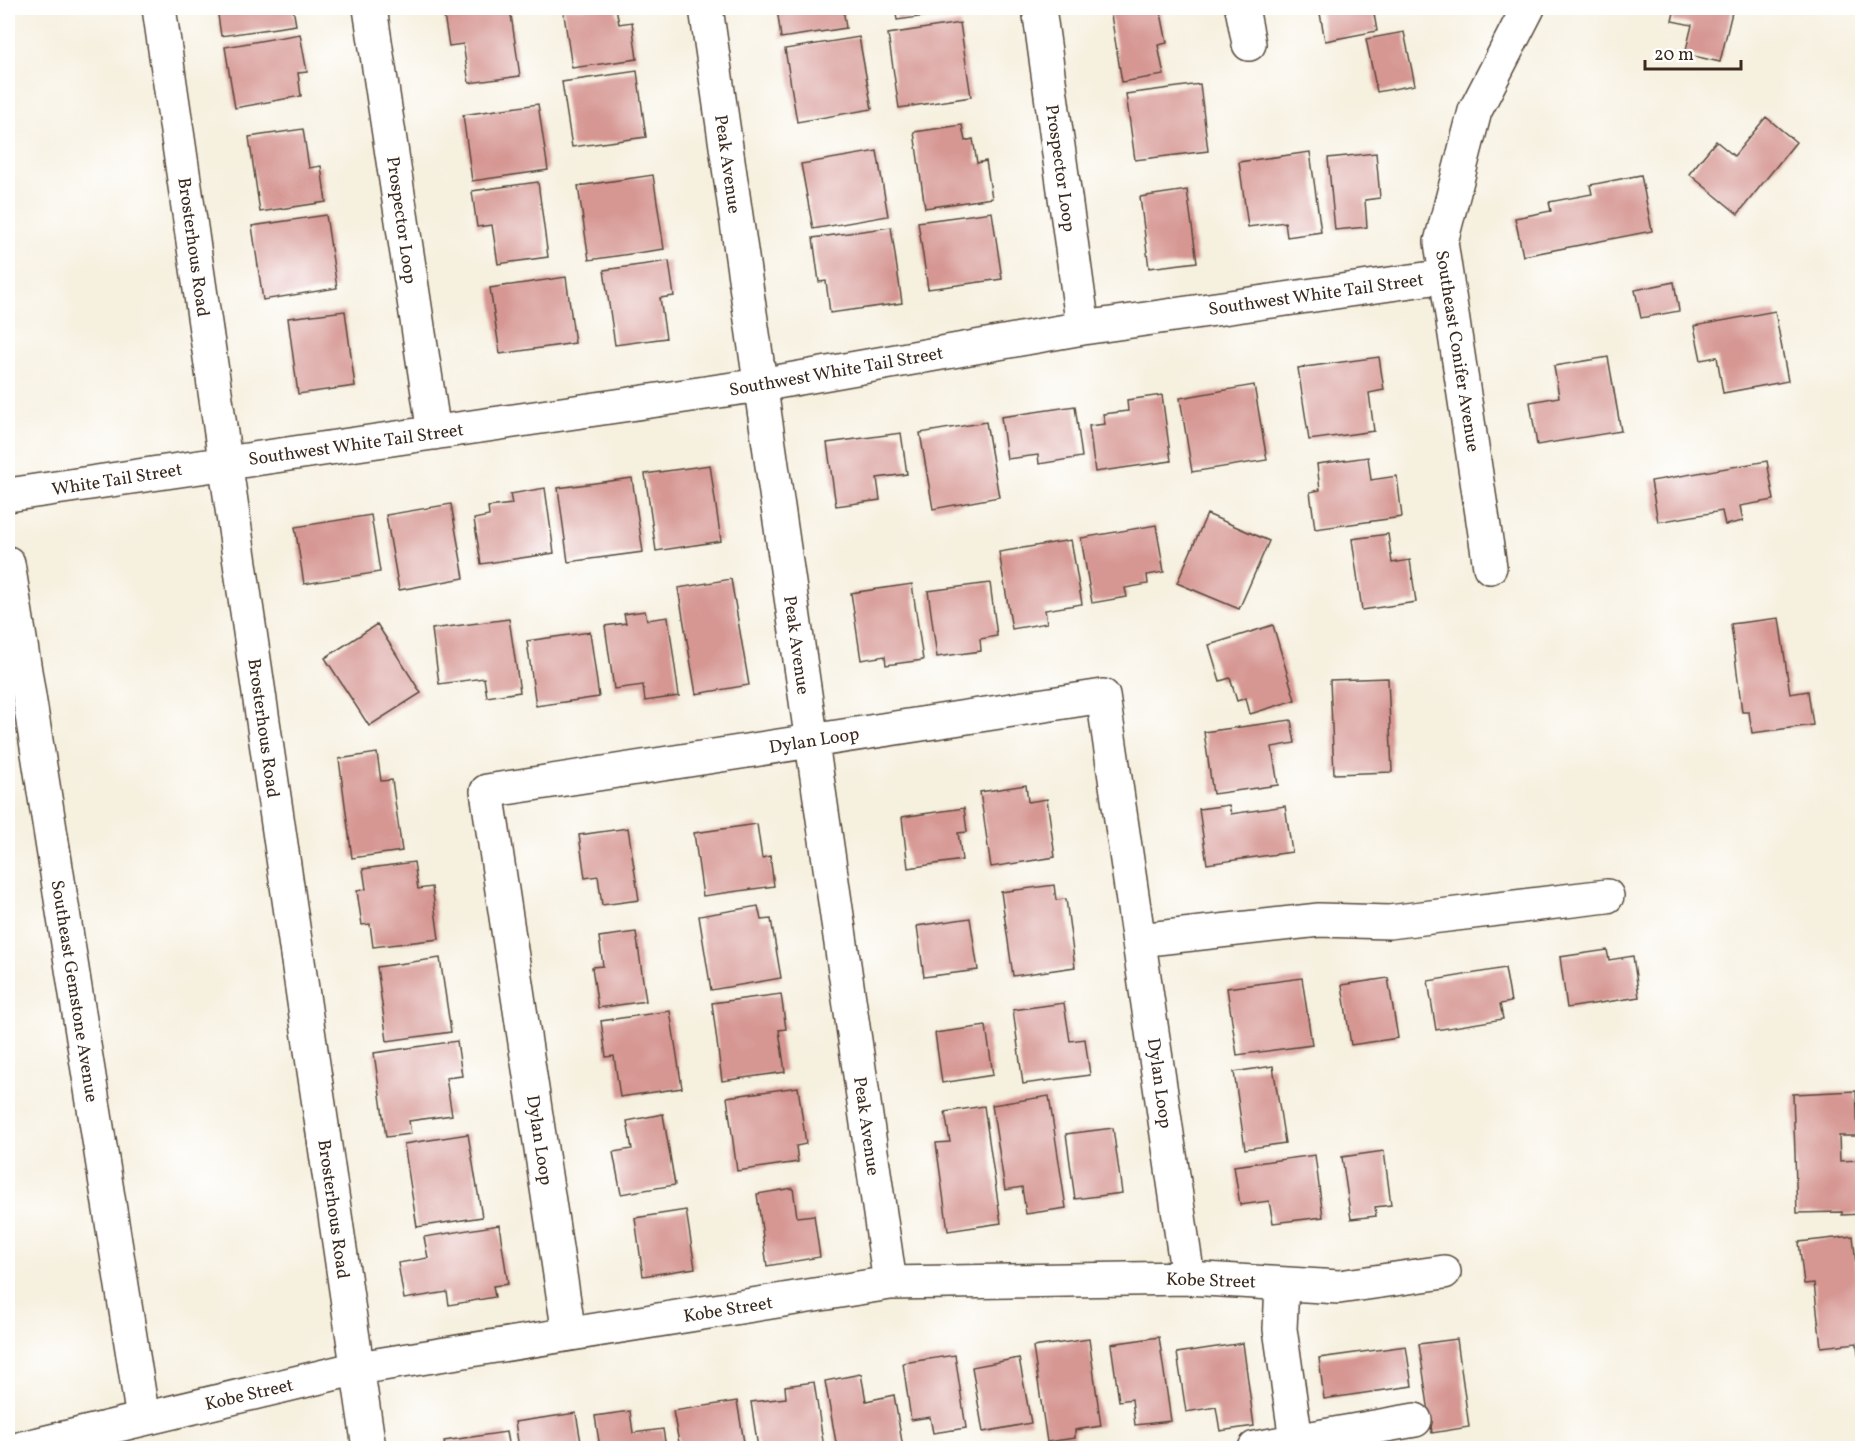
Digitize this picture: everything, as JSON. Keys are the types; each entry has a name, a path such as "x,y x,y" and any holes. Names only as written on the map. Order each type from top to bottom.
{"street":[{"name":"Brosterhous Road","path":"159,8 369,1449"},
{"name":"Prospector Loop","path":"370,8 434,433"},
{"name":"Peak Avenue","path":"706,8 890,1282"},
{"name":"Prospector Loop","path":"1039,8 1083,328"},
{"path":"1242,8 1249,44"},
{"name":"Southeast Conifer Avenue","path":"1490,567 1441,242 1475,111 1528,8"},
{"name":"Southwest White Tail Street","path":"226,462 759,385 1083,328 1446,276"},
{"name":"White Tail Street","path":"8,495 226,462"},
{"name":"Southeast Gemstone Avenue","path":"8,563 143,1419"},
{"name":"Dylan Loop","path":"569,1334 487,791 1103,696 1188,1278"},
{"path":"1139,940 1319,920 1389,922 1607,896"},
{"name":"Kobe Street","path":"22,1449 358,1368 890,1282 1188,1278 1339,1287 1444,1272"},
{"path":"1282,1284 1280,1329 1296,1440"},
{"path":"1255,1449 1415,1420"}],"building":[{"path":"217,8 293,8 296,25 221,36"},
{"path":"510,8 520,76 469,83 463,44 449,46 443,9"},
{"path":"563,8 616,8 619,24 632,22 637,59 572,68"},
{"path":"777,8 843,8 846,28 781,38"},
{"path":"895,8 963,8 963,11 897,20"},
{"path":"1160,8 1167,43 1158,45 1164,75 1122,82 1110,9"},
{"path":"1319,8 1373,8 1377,31 1325,41"},
{"path":"1675,8 1733,8 1720,62 1685,54 1692,25 1672,21"},
{"path":"960,23 971,97 899,108 888,34"},
{"path":"1404,32 1415,85 1377,92 1366,39"},
{"path":"300,34 307,72 298,73 301,96 235,108 225,47"},
{"path":"859,37 872,109 797,122 785,49"},
{"path":"637,71 646,137 572,147 562,82"},
{"path":"1200,84 1208,151 1135,160 1126,94"},
{"path":"538,104 548,170 472,181 463,115"},
{"path":"1766,117 1796,142 1738,214 1689,174 1716,141 1734,156"},
{"path":"962,125 965,141 973,139 977,163 986,161 992,198 925,208 914,132"},
{"path":"303,129 309,168 321,166 326,202 260,212 249,137"},
{"path":"877,151 888,216 813,229 801,164"},
{"path":"1310,152 1321,232 1287,237 1285,222 1248,227 1239,162"},
{"path":"1376,153 1380,198 1365,200 1367,227 1335,230 1328,158"},
{"path":"653,175 664,249 589,260 578,186"},
{"path":"1641,175 1652,231 1523,256 1515,218 1551,211 1549,202 1592,194 1590,185"},
{"path":"538,182 548,257 498,264 492,225 477,227 472,191"},
{"path":"1187,190 1197,262 1149,268 1140,197"},
{"path":"992,212 1002,279 928,289 918,222"},
{"path":"326,215 337,288 263,300 252,226"},
{"path":"891,227 902,303 830,313 826,281 819,282 813,238"},
{"path":"669,261 674,296 660,298 666,338 615,345 604,270"},
{"path":"566,277 575,343 500,354 490,288"},
{"path":"1674,282 1679,311 1641,318 1635,290"},
{"path":"345,311 355,386 298,394 288,318"},
{"path":"1775,311 1788,381 1723,393 1717,357 1701,360 1694,326"},
{"path":"1379,357 1384,390 1369,393 1374,431 1309,440 1298,368"},
{"path":"1608,357 1621,431 1537,445 1530,402 1559,397 1554,366"},
{"path":"1254,385 1267,460 1192,472 1180,398"},
{"path":"1162,395 1171,461 1095,472 1089,426 1105,424 1103,414 1128,411 1127,400"},
{"path":"1075,406 1082,457 1039,464 1038,455 1007,459 1001,417"},
{"path":"986,422 999,497 933,509 920,433"},
{"path":"901,433 907,474 877,478 880,500 836,506 827,443"},
{"path":"1368,457 1371,480 1397,476 1402,517 1315,529 1310,492 1320,490 1317,464"},
{"path":"1767,461 1774,500 1740,506 1743,521 1725,525 1722,511 1658,522 1651,481"},
{"path":"710,465 721,541 656,551 645,474"},
{"path":"632,478 643,552 568,562 558,488"},
{"path":"545,488 554,553 481,564 474,519 489,516 488,507 512,504 510,494"},
{"path":"451,504 464,578 399,590 386,515"},
{"path":"1207,514 1269,541 1239,609 1177,583"},
{"path":"371,515 380,572 304,584 295,527"},
{"path":"1156,525 1164,572 1147,575 1148,584 1125,588 1127,597 1092,603 1081,538"},
{"path":"1388,534 1392,563 1410,560 1416,602 1362,610 1352,539"},
{"path":"1071,540 1082,604 1045,610 1047,623 1012,629 999,552"},
{"path":"731,579 749,685 696,694 678,588"},
{"path":"990,583 997,636 980,639 981,651 937,657 928,591"},
{"path":"912,584 923,660 886,665 885,656 861,660 851,593"},
{"path":"645,611 647,620 668,617 679,696 645,701 643,685 614,689 605,626 626,623 624,614"},
{"path":"1779,618 1790,694 1808,691 1813,725 1752,733 1749,712 1742,712 1731,624"},
{"path":"509,619 520,692 487,697 484,678 439,684 432,629"},
{"path":"377,624 421,693 369,726 325,658"},
{"path":"1273,625 1295,700 1250,714 1246,698 1237,701 1230,678 1220,681 1209,645"},
{"path":"590,632 599,697 536,706 527,641"},
{"path":"1388,678 1392,772 1334,774 1330,680"},
{"path":"1291,720 1295,743 1272,747 1278,785 1213,794 1204,732"},
{"path":"377,753 381,781 392,780 402,851 352,858 339,759"},
{"path":"1026,785 1028,802 1047,799 1055,857 991,867 980,792"},
{"path":"1229,805 1231,814 1285,806 1292,852 1207,864 1199,809"},
{"path":"964,808 967,832 958,833 962,860 908,868 902,817"},
{"path":"757,824 762,858 770,856 774,886 703,896 694,833"},
{"path":"628,828 639,900 602,905 598,876 585,878 579,835"},
{"path":"414,862 418,889 432,887 439,939 373,947 370,924 362,925 357,891 366,889 363,869"},
{"path":"1054,885 1056,900 1066,899 1075,967 1013,976 1001,892"},
{"path":"758,906 761,920 771,919 781,978 711,990 699,916"},
{"path":"970,918 978,970 924,977 917,926"},
{"path":"636,932 646,1001 598,1008 592,967 603,966 599,937"},
{"path":"1607,950 1609,960 1633,956 1639,997 1567,1008 1560,957"},
{"path":"440,958 451,1032 387,1041 377,967"},
{"path":"1505,968 1511,1002 1500,1004 1503,1019 1436,1030 1428,981"},
{"path":"1302,978 1312,1045 1237,1055 1227,988"},
{"path":"1388,978 1398,1038 1351,1045 1342,985"},
{"path":"781,994 786,1029 779,1030 785,1072 722,1081 712,1003"},
{"path":"1064,1003 1070,1041 1085,1039 1090,1075 1023,1084 1013,1010"},
{"path":"670,1011 682,1088 620,1097 614,1056 606,1057 601,1021"},
{"path":"986,1026 993,1075 942,1083 935,1033"},
{"path":"457,1041 462,1076 446,1078 452,1115 409,1121 411,1134 386,1137 374,1053"},
{"path":"1273,1066 1285,1143 1245,1149 1234,1072"},
{"path":"798,1087 806,1144 796,1146 798,1162 737,1171 727,1097"},
{"path":"1856,1091 1858,1136 1839,1136 1840,1161 1862,1160 1862,1214 1797,1213 1793,1094"},
{"path":"1049,1096 1066,1208 1026,1214 1022,1187 1005,1190 992,1105"},
{"path":"984,1106 1001,1223 948,1231 936,1143 950,1142 945,1112"},
{"path":"663,1114 675,1185 621,1194 613,1152 632,1149 627,1121"},
{"path":"1113,1128 1122,1193 1075,1199 1066,1134"},
{"path":"468,1134 482,1217 417,1227 404,1144"},
{"path":"1384,1151 1391,1205 1375,1207 1376,1216 1351,1219 1342,1157"},
{"path":"1315,1155 1323,1217 1273,1223 1269,1201 1240,1205 1234,1166"},
{"path":"793,1188 797,1217 814,1215 820,1257 767,1266 757,1194"},
{"path":"686,1210 695,1268 643,1276 635,1218"},
{"path":"499,1225 508,1284 493,1286 495,1297 449,1305 447,1292 404,1299 398,1263 428,1258 424,1237"},
{"path":"1853,1236 1860,1301 1862,1301 1862,1355 1858,1355 1857,1343 1821,1347 1814,1283 1804,1284 1799,1242"},
{"path":"1159,1337 1171,1421 1135,1425 1132,1399 1119,1401 1111,1344"},
{"path":"1089,1339 1101,1426 1075,1430 1075,1438 1047,1442 1033,1347"},
{"path":"1457,1339 1469,1427 1432,1433 1419,1344"},
{"path":"1243,1343 1254,1426 1220,1431 1216,1407 1186,1412 1177,1353"},
{"path":"1406,1346 1412,1386 1324,1399 1319,1358"},
{"path":"955,1355 966,1428 933,1433 930,1417 911,1420 903,1363"},
{"path":"1019,1358 1031,1423 983,1432 972,1367"},
{"path":"861,1374 866,1401 894,1395 903,1448 837,1448 825,1381"},
{"path":"814,1382 824,1448 758,1448 751,1402 786,1398 785,1386"},
{"path":"737,1401 745,1448 680,1448 673,1411"},
{"path":"630,1411 633,1433 663,1429 666,1448 600,1448 595,1416"},
{"path":"576,1413 582,1448 519,1448 515,1422"},
{"path":"506,1432 509,1448 445,1448 444,1441"}]}
